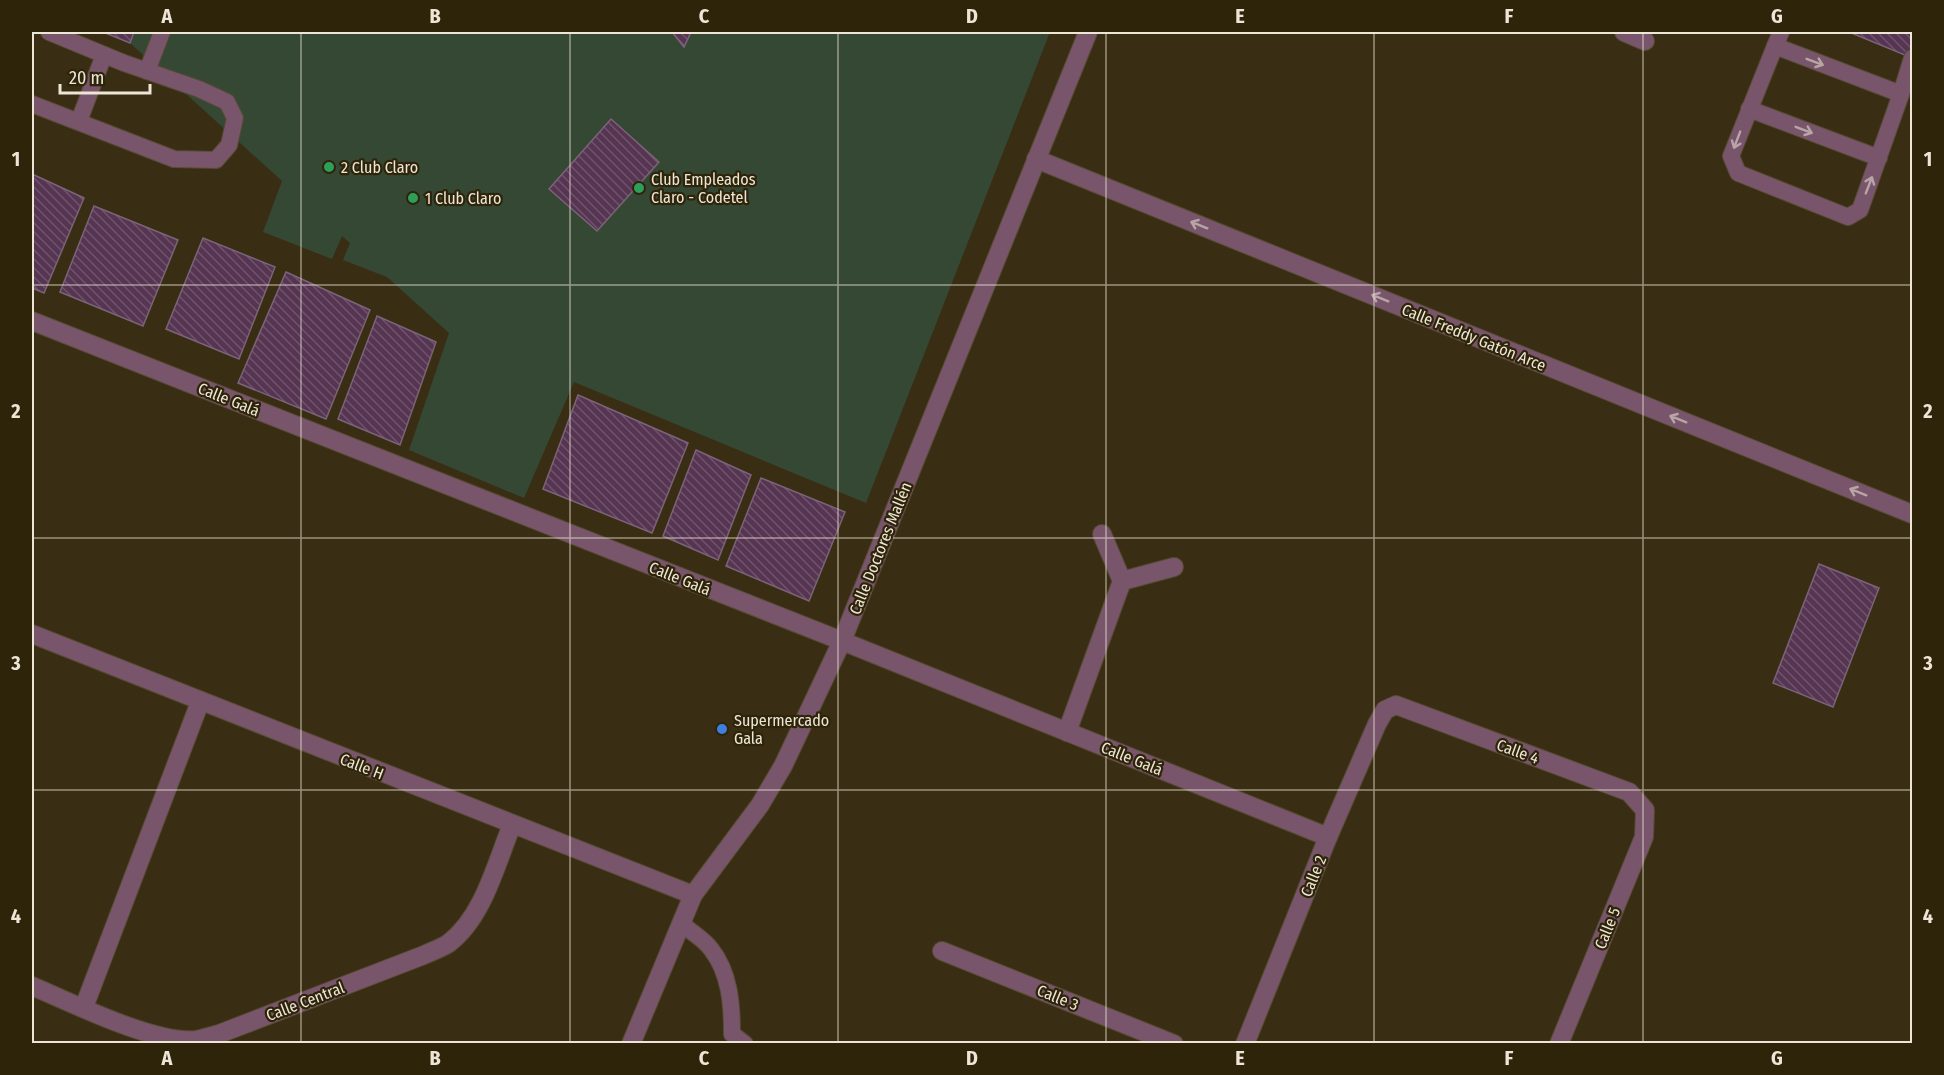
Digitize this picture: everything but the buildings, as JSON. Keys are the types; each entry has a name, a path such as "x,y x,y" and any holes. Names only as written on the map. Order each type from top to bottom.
{"street":[{"name":"Calle Doctores Mallén","path":"631,1044 693,895 760,805 783,766 842,642 1088,32"},
{"path":"1624,32 1645,41"},
{"name":"Calle Freddy Gatón Arce","path":"1036,159 1912,514"},
{"name":"Calle Galá","path":"32,321 1328,837"},
{"path":"1067,732 1122,581 1102,534"},
{"path":"1122,581 1174,567"},
{"name":"Calle H","path":"32,634 693,895"},
{"path":"84,1007 200,702"},
{"name":"Calle 4","path":"1385,710 1396,705 1629,792 1645,810"},
{"name":"Calle 2","path":"1245,1044 1328,837 1385,710"},
{"name":"Calle 5","path":"1560,1044 1644,837 1645,810"},
{"name":"Calle Central","path":"32,986 147,1033 173,1039 197,1040 219,1034 424,955 448,943 468,923 482,897 512,825"},
{"name":"Calle 3","path":"942,951 1174,1044"}],"lane":[{"path":"32,104 174,159 216,160 229,145 235,118 227,102 199,89 104,55 49,32"},
{"path":"147,71 162,32"},
{"path":"1900,94 1778,39 1731,156 1738,173 1848,217 1860,210 1879,158 1912,58"},
{"path":"79,122 104,55"},
{"path":"1749,109 1879,158"},
{"path":"682,924 711,948 723,969 732,999 732,1034 745,1044"}],"green space":[{"name":"Club Empleados Claro - Codetel","path":"134,32 1050,32 866,503 574,382 524,498 409,450 449,333 387,277 343,260 350,243 342,236 332,259 263,232 282,181 130,43"}],"place":[{"name":"2 Club Claro","path":"329,167"},
{"name":"Club Empleados Claro - Codetel","path":"639,188"},
{"name":"1 Club Claro","path":"413,198"},
{"name":"Supermercado Gala","path":"722,729"}]}
